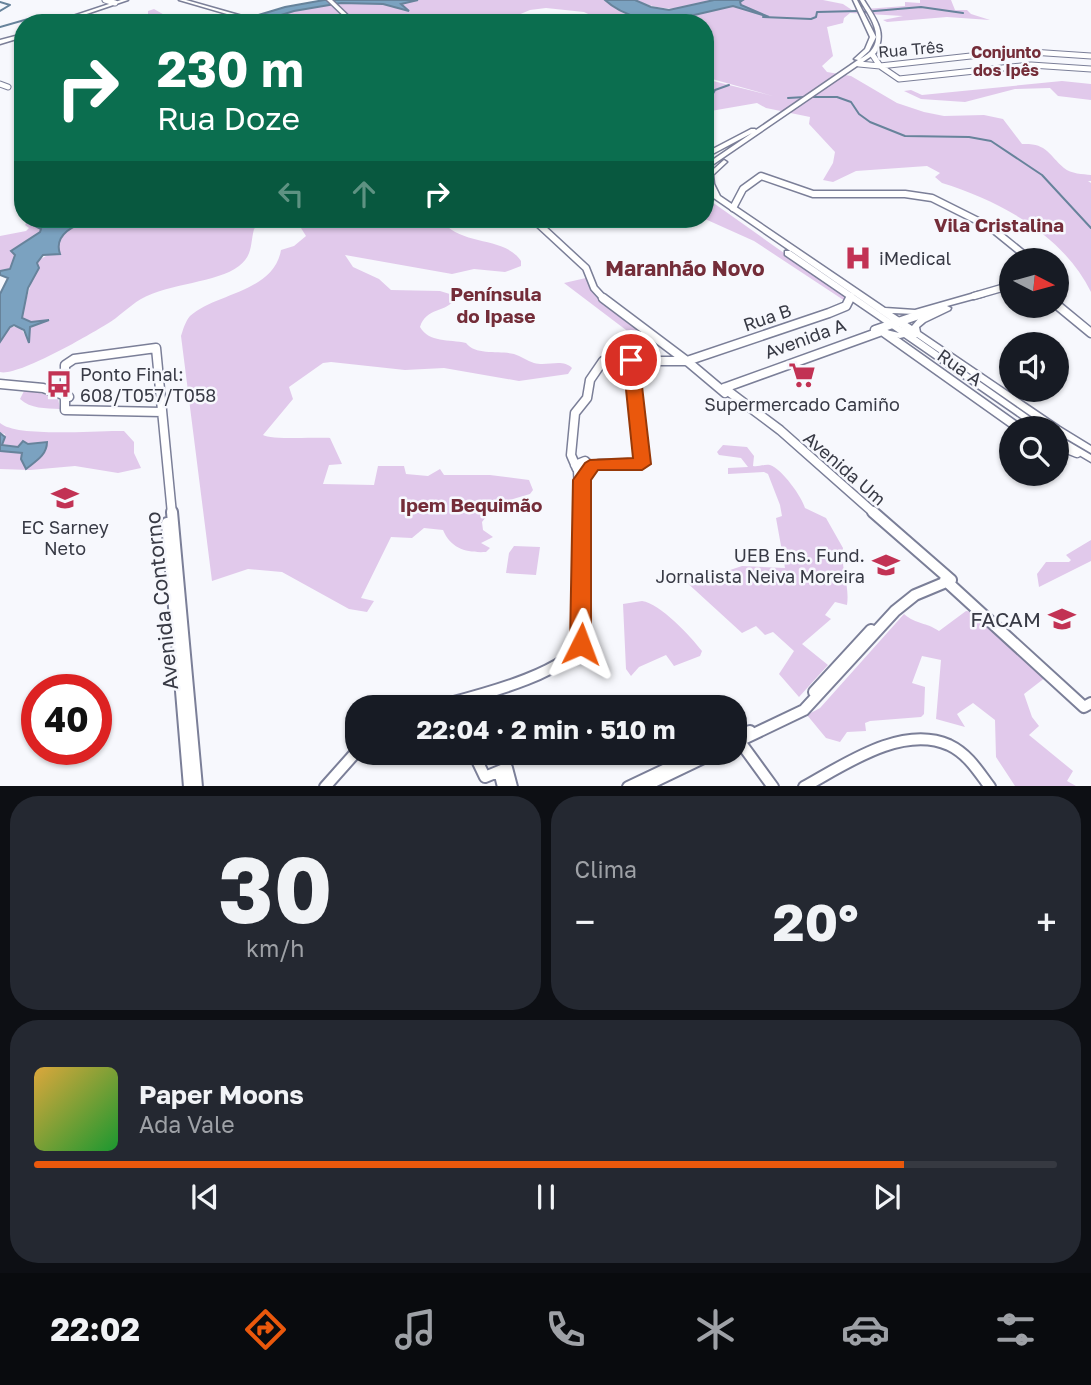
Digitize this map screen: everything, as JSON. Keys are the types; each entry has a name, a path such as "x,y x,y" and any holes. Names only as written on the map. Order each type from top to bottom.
{"main road":[{"path":"83,14 129,0"},
{"path":"84,14 129,0"},
{"path":"85,14 129,0"},
{"path":"181,0 233,14"},
{"path":"329,0 344,14"},
{"path":"841,73 872,54 880,37 859,1"},
{"path":"714,161 841,73 862,55 872,42 868,16"},
{"path":"714,152 756,131"},
{"path":"714,157 756,131"},
{"path":"714,171 756,131"},
{"path":"714,190 718,198"},
{"path":"714,195 882,309 920,344 1036,416"},
{"path":"714,201 851,296 915,331 1026,416"},
{"path":"882,309 915,312 981,294"},
{"path":"920,344 915,331 924,318 981,294"},
{"path":"895,322 902,337"},
{"path":"882,331 902,337 977,390 992,389"},
{"path":"1069,439 1089,455"},
{"path":"1069,444 1089,455"}],"street":[{"path":"105,0 115,3"},
{"name":"Rua Três","path":"859,64 880,66 1016,51 1091,56"},
{"path":"872,54 880,66 899,79 1031,65 1091,69"},
{"path":"0,84 8,88 0,90"},
{"path":"733,208 733,203 741,193 755,178 761,176 813,194 919,195 938,200 990,227 1016,248"},
{"name":"Avenida Um","path":"543,228 586,268 594,288 603,298 721,387 813,462 1088,705"},
{"name":"Avenida A","path":"721,387 895,322 999,289"},
{"name":"Rua B","path":"687,361 845,306 851,296"},
{"path":"1069,315 1091,333"},
{"name":"Avenida A","path":"721,387 882,331"},
{"name":"Rua A","path":"882,331 1002,416"},
{"name":"Avenida Contorno","path":"66,396 69,364 74,359 156,348 189,786"},
{"path":"583,468 599,464 642,464 631,360"},
{"path":"480,695 563,662 578,649 582,639 583,468 571,455 575,414 587,398 590,380 603,362 687,361"},
{"path":"0,384 44,388 66,396 65,410 69,411 159,411"},
{"name":"Avenida Contorno","path":"159,411 197,786"},
{"path":"1069,449 1089,455"},
{"path":"747,735 804,710 895,611 946,579"},
{"path":"804,786 888,743 916,740 933,741 958,751 980,770 990,786"},
{"path":"747,754 773,786"},
{"path":"325,786 345,764"},
{"path":"479,765 485,777 503,769"},
{"path":"628,786 674,765"},
{"path":"643,786 688,765"},
{"path":"503,769 503,786"},
{"path":"503,769 512,786"}],"shaded area":[{"path":"418,0 605,0 629,14 588,14 546,8 520,14 283,14 334,4 369,3 401,7 404,3"},
{"path":"635,0 714,0 674,9 655,7"},
{"path":"743,0 823,0 843,4 852,10 905,6 905,2 920,3 920,0 951,0 955,10 967,10 990,20 947,17 887,22 883,20 903,16 850,13 843,23 827,27 833,56 822,66 827,72 851,76 897,103 924,112 944,116 984,115 1003,119 1022,144 1042,147 1064,168 1091,175 1091,181 1088,181 1091,183 1091,292 1069,259 1069,248 1059,248 1007,210 942,183 935,177 940,173 927,166 856,171 833,182 823,180 833,163 835,152 809,124 810,117 766,108 757,103 714,110 714,81 773,96 714,80 714,14 700,14 733,6 765,16 741,5"},
{"path":"154,9 163,14 148,14 148,11"},
{"path":"1062,81 1091,84 1091,100 1058,96 1050,88 1015,89 965,102 921,99 904,91 911,90 922,95"},
{"path":"714,203 846,297 845,301 754,241 714,223"},
{"path":"29,228 41,229 11,250 15,255 10,269 0,271 0,236"},
{"path":"255,228 247,258 230,272 152,294 107,324 53,354 21,368 0,372 0,342 10,327 20,327 29,341 29,327 45,321 31,322 22,318 27,296 39,260 58,249 61,238 69,230"},
{"path":"301,228 449,228 470,238 504,247 521,261 521,266 505,272 474,269 452,274 345,255 353,267 379,279 391,290 440,291 453,295 455,299 451,303 431,313 423,321 420,327 429,336 466,343 476,350 514,354 534,363 559,363 572,368 568,374 519,381 444,368 405,370 331,362 323,363 289,387 293,399 263,435 330,438 342,464 329,465 323,484 374,485 378,466 404,466 406,474 428,476 440,469 444,475 490,475 529,480 533,490 530,494 506,501 503,503 503,512 489,513 482,522 483,530 493,537 481,543 490,548 486,552 472,552 455,546 443,530 424,528 412,538 391,537 361,598 374,601 367,612 349,609 282,572 248,569 212,581 181,336 190,316 201,308 256,283 276,264 281,250 294,246 306,236"},
{"path":"586,278 594,294 650,335 630,337 626,330 564,283"},
{"path":"25,389 58,398 60,409 29,405 20,399"},
{"path":"0,423 9,428 40,432 124,431 134,442 134,453 141,468 118,473 75,466 30,470 0,469 0,451 39,458 47,448 47,443 18,447 2,444 5,434 0,433"},
{"path":"723,445 747,447 754,456 753,466 770,465 786,477 805,508 826,518 843,548 847,605 835,602 825,615 831,619 802,644 828,665 799,697 779,674 794,651 773,632 765,635 756,626 742,633 684,580 719,580 730,570 742,566 785,568 776,518 782,516 768,474 728,474 728,468 748,467 741,458 719,455 717,452"},
{"path":"1091,540 1091,561 1039,587 1037,574 1046,562 1069,562 1071,560 1066,555"},
{"path":"514,546 540,547 536,575 506,573 509,553"},
{"path":"642,601 657,608 675,622 702,651 700,656 674,666 666,655 639,667 631,676 626,669 623,604"},
{"path":"966,611 974,612 1046,677 1024,694 1032,717 1039,726 1029,735 1073,771 1067,781 1076,786 1015,786 996,757 995,720 973,703 957,714 965,727 936,719 941,660 922,656 912,683 925,687 924,714 921,717 870,721 865,723 866,731 847,732 840,742 826,738 807,715 820,708 904,614 939,631"}],"water":[{"path":"324,0 418,0 401,4 409,11 383,4 341,3 284,14 262,14"},
{"path":"605,0 635,0 651,7 669,10 714,0 743,0 741,5 769,17 733,6 699,14 628,14"},
{"path":"39,228 71,228 60,241 60,254 43,255 37,263 39,268 28,288 22,318 31,322 49,320 30,327 29,343 24,330 14,325 0,342 0,294 8,278 0,275 0,271 10,269 15,255 11,251 41,229"},
{"path":"0,433 5,437 2,445 18,447 23,441 28,444 47,442 47,447 26,469 21,459 22,453 0,451"}],"waterway":[{"path":"0,2 10,5 0,11"},
{"path":"863,12 921,7 963,13"},
{"path":"763,17 811,19 816,17 817,12 858,11"},
{"path":"0,27 14,23"},
{"path":"714,92 729,85"},
{"path":"788,98 805,97"},
{"path":"811,97 837,97 851,102 859,114 870,122 905,136 969,137 991,141 1042,175 1091,228"}],"place":[{"name":"iMedical","path":"858,258"},
{"name":"Supermercado Camiño","path":"802,375"},
{"name":"Ponto Final: 608/T057/T058","path":"59,384"},
{"name":"EC Sarney Neto","path":"65,498"},
{"name":"UEB Ens. Fund. Jornalista Neiva Moreira","path":"886,565"},
{"name":"FACAM","path":"1062,619"}],"district":[{"name":"Conjunto dos Ipês","path":"1006,61"},
{"name":"Vila Cristalina","path":"999,224"},
{"name":"Maranhão Novo","path":"685,268"},
{"name":"Península do Ipase","path":"496,304"},
{"name":"Ipem Bequimão","path":"471,504"}],"route":[{"path":"581,644 582,480 585,473 596,464 642,464 631,360"}]}
